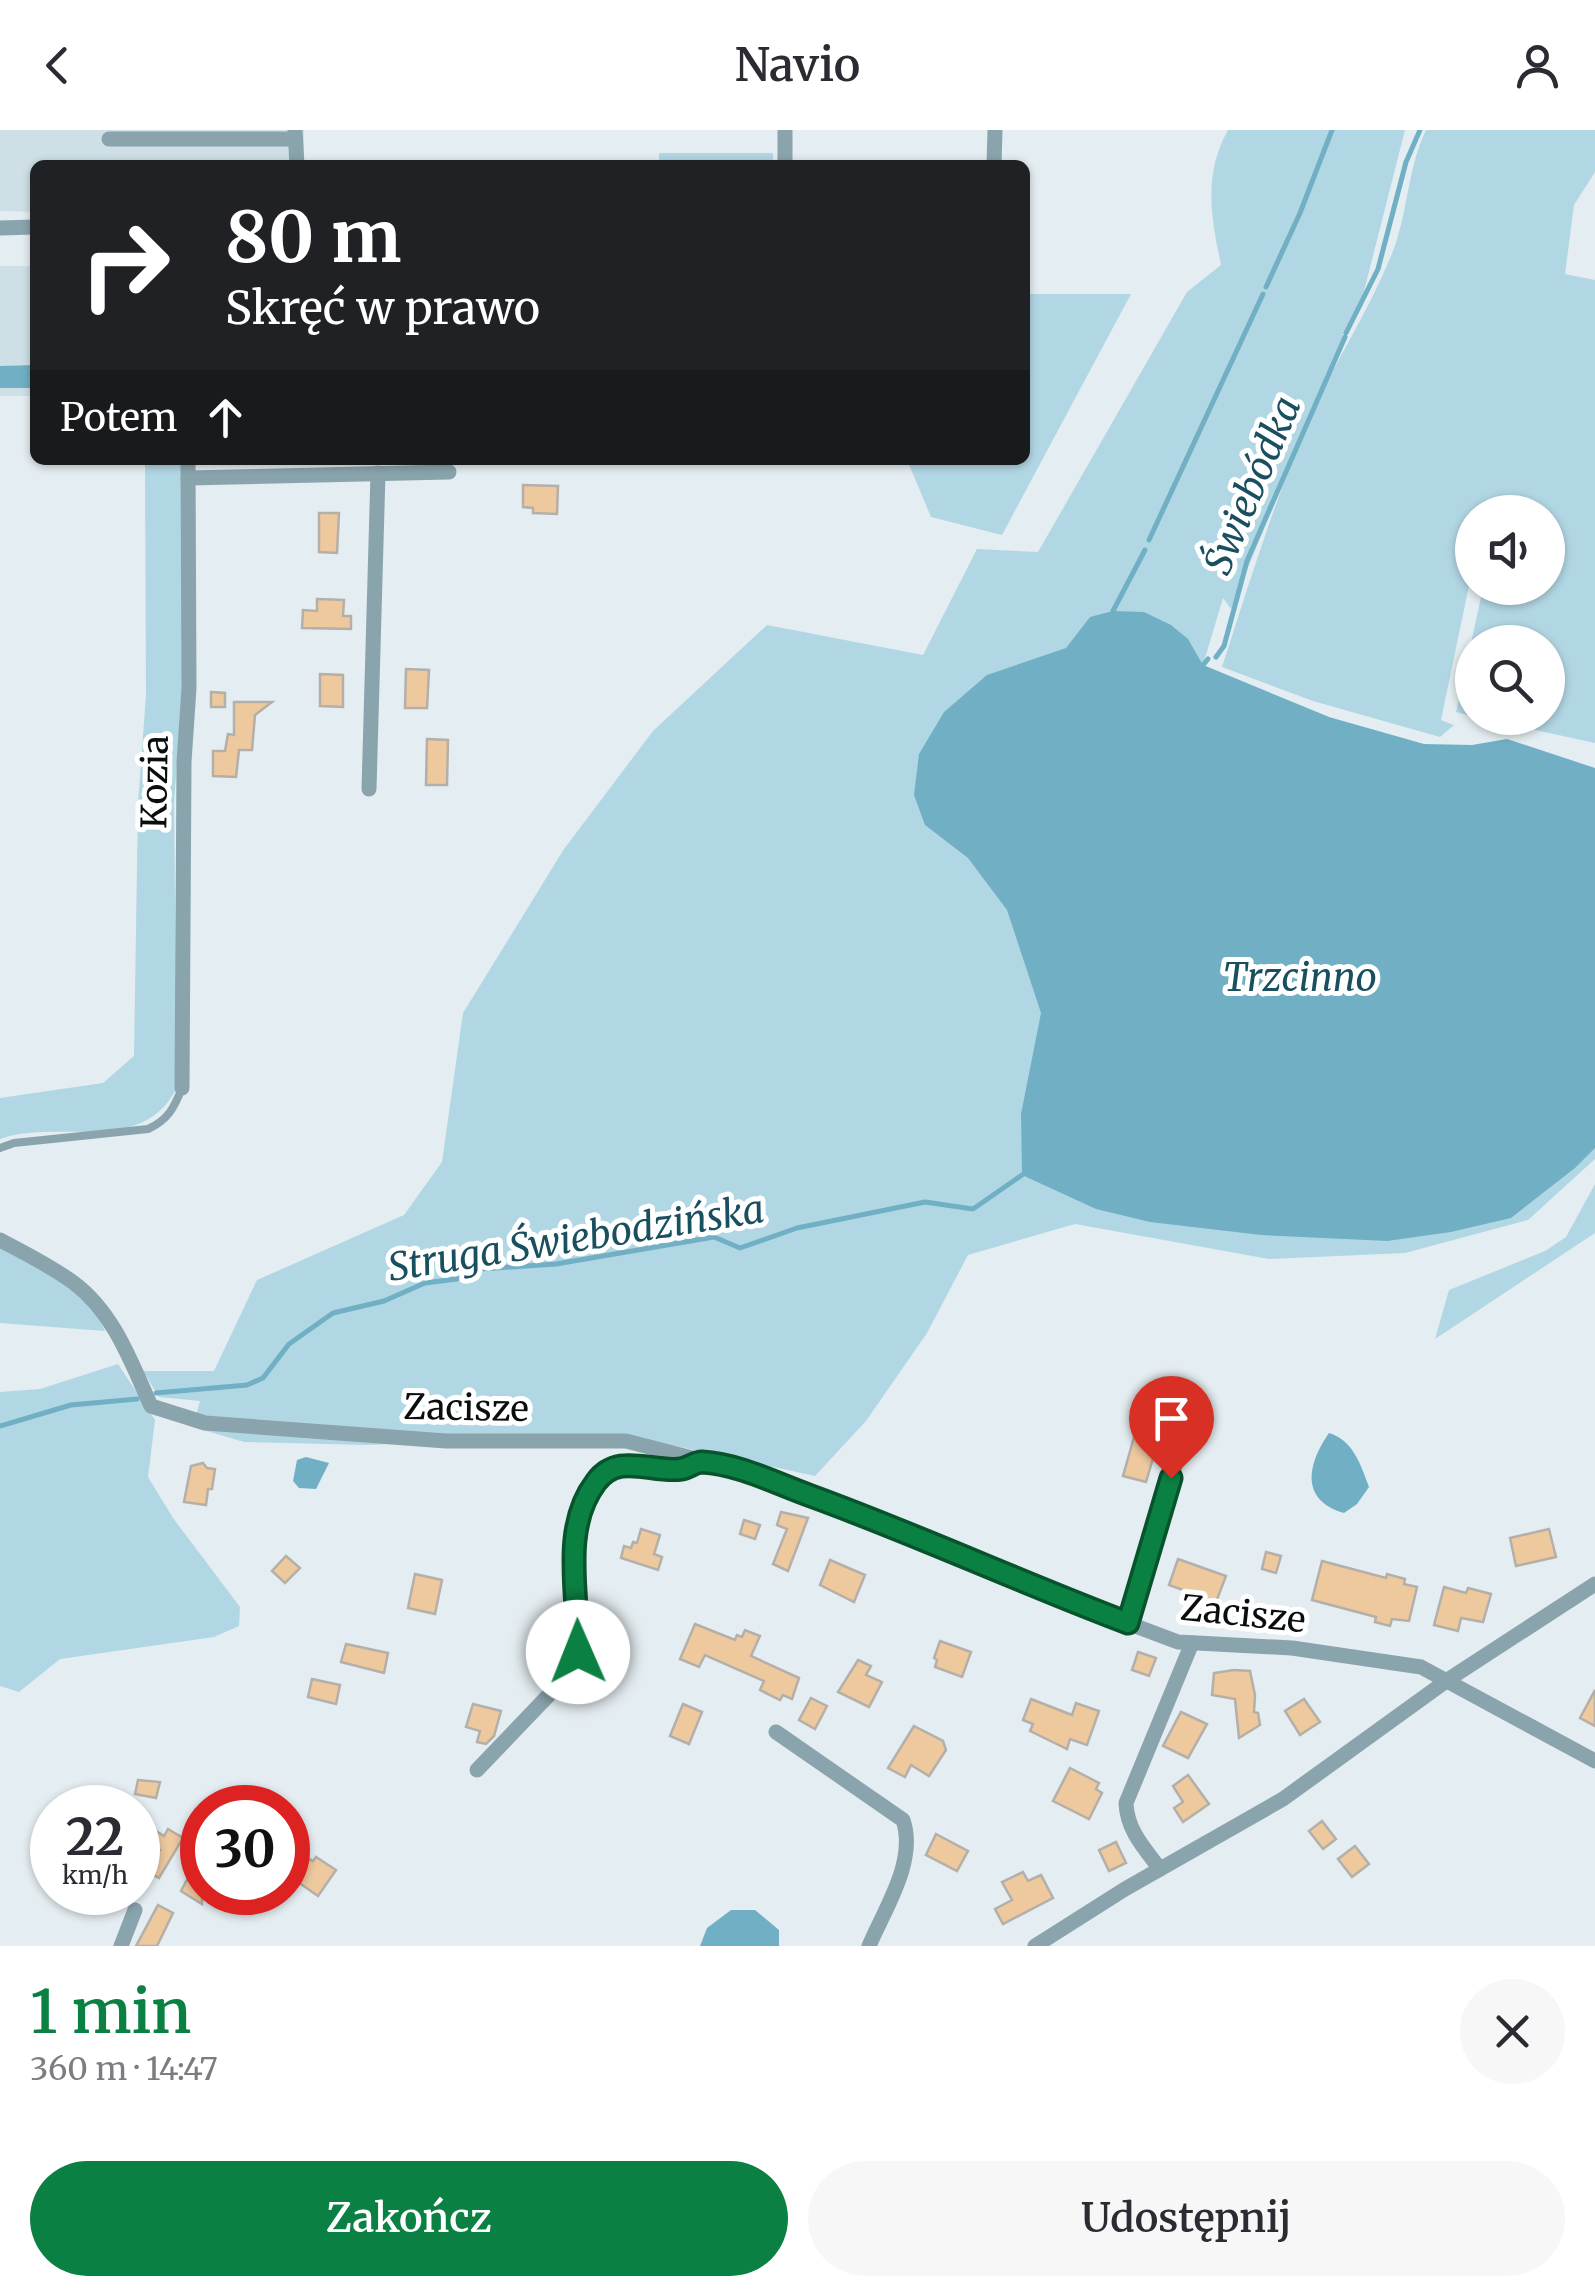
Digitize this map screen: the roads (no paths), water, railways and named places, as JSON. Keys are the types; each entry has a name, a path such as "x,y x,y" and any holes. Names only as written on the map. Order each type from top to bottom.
{"street":[{"path":"785,130 785,160"},
{"path":"994,160 995,130"},
{"path":"109,140 295,134 296,160"},
{"path":"0,228 30,227"},
{"name":"Kozia","path":"182,1088 184,762 189,688 188,465"},
{"path":"188,478 450,472"},
{"path":"369,789 378,474"},
{"name":"Zacisze","path":"0,1240 76,1284 98,1307 117,1332 151,1406 206,1423 446,1441 626,1441 743,1471 874,1519 1030,1586 1178,1642 1308,1650 1421,1666 1595,1761"},
{"path":"1128,1623 1182,1442"},
{"path":"477,1770 568,1676 578,1652 574,1540 578,1514 597,1480 618,1466 680,1469 699,1462"},
{"path":"1035,1946 1283,1799 1450,1679 1595,1584"},
{"path":"1160,1869 1127,1820 1126,1803 1192,1644"},
{"path":"776,1732 902,1820 909,1838 905,1861 869,1946"},
{"path":"121,1946 132,1915"}],"lane":[{"path":"0,1148 14,1143 148,1129 163,1122 182,1088"}],"water":[{"path":"30,365 30,388 0,388 0,366"},
{"name":"Trzcinno","path":"1113,611 1144,612 1171,625 1188,639 1203,665 1329,717 1424,744 1472,745 1507,739 1595,768 1595,1148 1511,1218 1387,1241 1261,1235 1150,1222 1096,1209 1022,1175 1021,1114 1041,1013 1007,910 968,858 925,825 914,795 919,754 944,712 987,675 1066,648 1090,617"},
{"path":"1329,1433 1350,1447 1369,1487 1357,1504 1344,1513 1330,1507 1314,1490 1316,1456"},
{"path":"306,1457 329,1463 316,1489 299,1488 293,1481 297,1460"},
{"path":"731,1910 755,1910 779,1930 779,1946 700,1946 707,1928"}],"waterway":[{"path":"1266,287 1332,130"},
{"name":"Świebódka","path":"1346,333 1378,269 1406,162 1420,130"},
{"path":"1149,540 1263,294"},
{"name":"Świebódka","path":"1216,657 1224,646 1247,561 1345,337"},
{"path":"1113,611 1145,550"},
{"name":"Świebódka","path":"1203,665 1208,659"},
{"name":"Struga Świebodzińska","path":"156,1393 247,1385 263,1378 289,1344 333,1313 384,1301 425,1283 457,1279 481,1269 556,1264 714,1237 740,1248 797,1228 925,1202 973,1209 1022,1175"},
{"name":"Struga Świebodzińska","path":"0,1426 71,1405 137,1399"}]}
